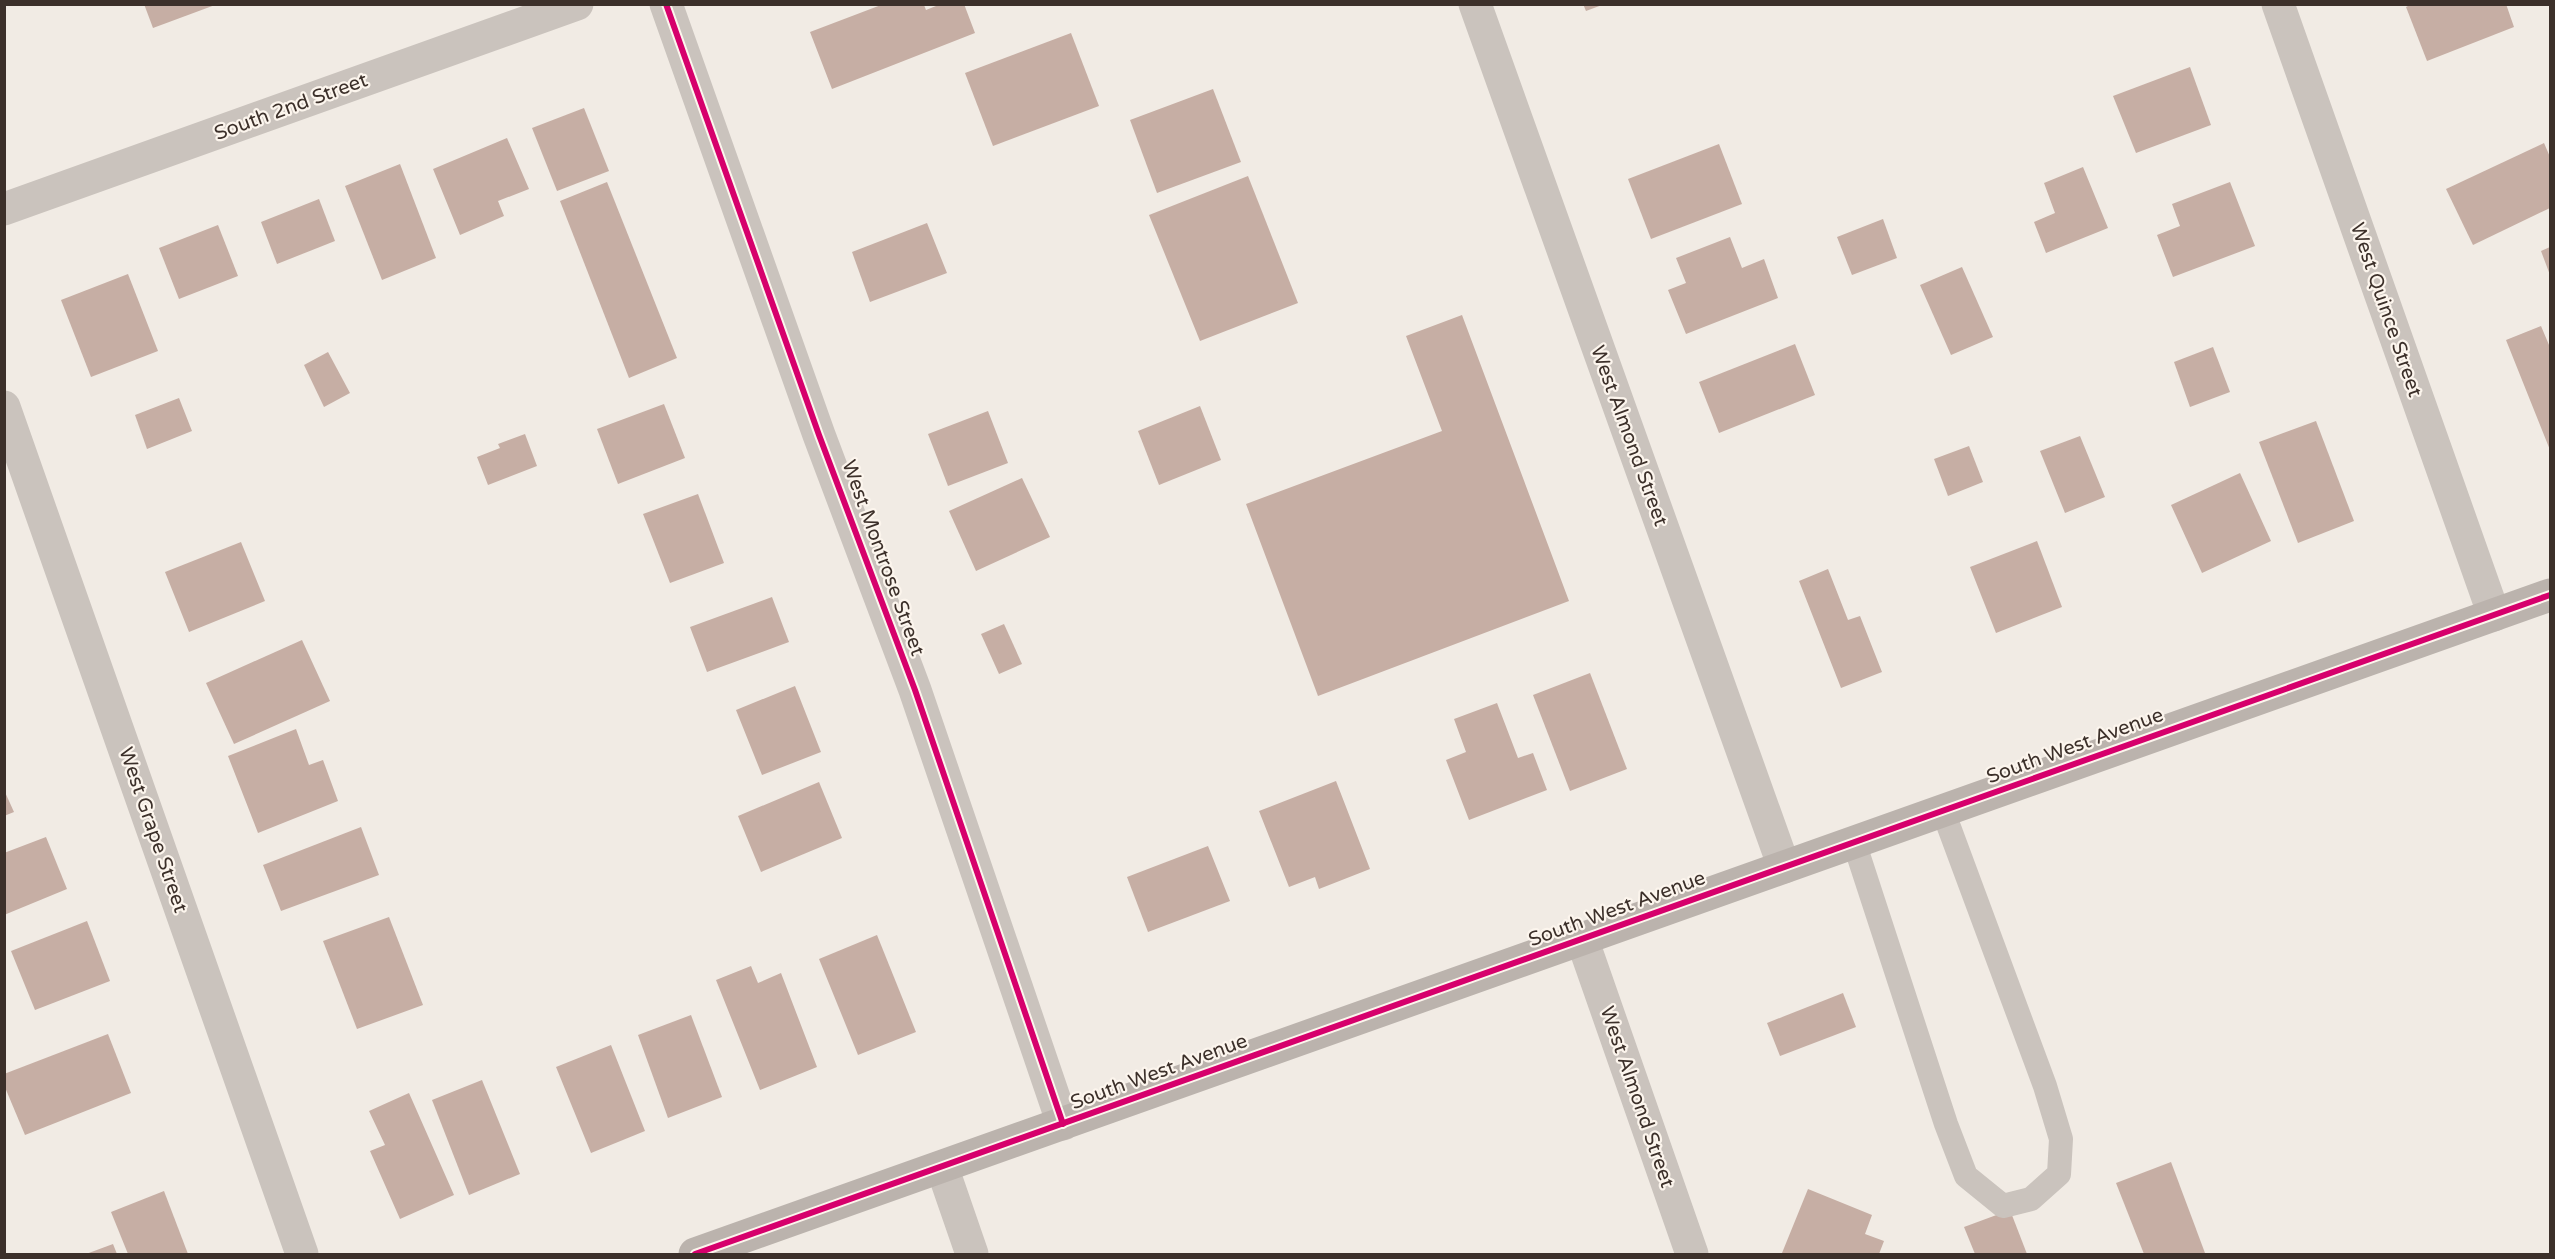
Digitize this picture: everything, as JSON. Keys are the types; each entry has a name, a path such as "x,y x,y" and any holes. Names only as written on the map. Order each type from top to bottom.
{"street":[{"name":"South 2nd Street","path":"4,209 578,4"},
{"name":"West Montrose Street","path":"666,4 819,435 915,690 1063,1124"},
{"name":"West Almond Street","path":"1475,4 1784,867"},
{"name":"West Quince Street","path":"2278,4 2494,615"},
{"name":"West Grape Street","path":"4,406 302,1254"},
{"name":"South West Avenue","path":"694,1254 2550,595"},
{"name":"West Almond Street","path":"1582,939 1692,1254"},
{"path":"942,1167 972,1254"}],"lane":[{"path":"1854,842 1946,1124 1966,1176 2003,1206 2031,1199 2059,1174 2061,1139 2045,1086 1942,811"}],"building":[{"path":"144,4 215,4 215,5 153,28"},
{"path":"941,4 964,4 975,33 832,89 810,32 881,5 924,5 926,10"},
{"path":"1583,4 1602,4 1602,5 1586,11"},
{"path":"2412,4 2506,4 2514,27 2427,61 2406,7"},
{"path":"1071,33 1099,106 993,146 965,73"},
{"path":"2190,67 2211,125 2136,153 2113,96"},
{"path":"1213,89 1241,162 1157,193 1130,120"},
{"path":"584,108 609,171 557,191 532,128"},
{"path":"507,138 529,189 498,201 504,216 460,235 433,169"},
{"path":"2544,143 2550,157 2550,208 2473,245 2446,189"},
{"path":"1719,144 1742,204 1651,239 1628,179"},
{"path":"400,164 436,258 382,280 345,186"},
{"path":"2083,167 2108,228 2046,253 2034,222 2055,213 2044,183"},
{"path":"1248,176 1298,303 1200,341 1149,215"},
{"path":"607,182 677,358 629,378 560,201"},
{"path":"2230,182 2255,246 2173,277 2157,235 2180,226 2172,204"},
{"path":"319,199 335,241 277,264 261,222"},
{"path":"1883,219 1897,258 1852,275 1837,237"},
{"path":"927,223 947,273 870,302 852,252"},
{"path":"218,225 238,276 179,299 159,248"},
{"path":"1730,237 1742,268 1764,259 1778,298 1686,334 1668,290 1686,283 1676,258"},
{"path":"2550,247 2550,275 2541,251"},
{"path":"1962,267 1993,337 1951,355 1920,285"},
{"path":"128,274 158,351 91,377 61,300"},
{"path":"1462,315 1569,601 1318,696 1246,504 1442,431 1406,336"},
{"path":"2541,326 2550,344 2550,450 2506,340"},
{"path":"1795,344 1815,395 1719,433 1699,382"},
{"path":"2213,347 2230,392 2190,407 2174,362"},
{"path":"328,352 350,393 324,407 304,365"},
{"path":"179,398 192,431 147,449 135,415"},
{"path":"664,404 685,458 618,484 597,429"},
{"path":"1200,406 1221,460 1159,485 1138,431"},
{"path":"988,411 1008,463 948,486 928,434"},
{"path":"2316,421 2354,521 2298,543 2259,442"},
{"path":"525,434 537,466 488,485 477,457 500,448 498,444"},
{"path":"2080,436 2105,497 2065,513 2040,451"},
{"path":"1969,446 1983,482 1948,496 1934,459"},
{"path":"2240,473 2271,541 2202,573 2171,505"},
{"path":"1022,478 1050,537 976,571 949,511"},
{"path":"698,494 724,563 670,583 643,514"},
{"path":"2037,541 2062,607 1996,633 1970,567"},
{"path":"241,542 265,601 189,632 165,572"},
{"path":"1828,569 1848,620 1860,616 1882,672 1841,688 1799,581"},
{"path":"772,597 789,642 707,672 690,627"},
{"path":"1004,624 1022,664 999,674 981,634"},
{"path":"302,640 330,701 234,744 206,683"},
{"path":"1590,673 1627,769 1570,791 1533,695"},
{"path":"795,686 821,752 762,775 736,710"},
{"path":"1497,703 1518,758 1533,753 1547,790 1469,820 1446,760 1466,752 1454,719"},
{"path":"296,729 309,765 323,760 338,801 258,833 228,756"},
{"path":"1336,781 1370,869 1319,889 1315,877 1289,887 1259,811"},
{"path":"819,782 842,838 761,872 738,816"},
{"path":"4,790 14,812 4,816"},
{"path":"361,827 379,875 281,911 263,865"},
{"path":"46,837 67,889 4,915 4,853"},
{"path":"1208,846 1230,901 1148,932 1127,877"},
{"path":"389,917 423,1005 357,1029 323,941"},
{"path":"87,921 110,981 35,1010 11,951"},
{"path":"877,935 916,1032 858,1055 819,959"},
{"path":"751,966 758,983 781,973 817,1067 760,1090 716,980"},
{"path":"1843,993 1856,1027 1780,1056 1767,1023"},
{"path":"691,1015 722,1097 668,1118 638,1035"},
{"path":"108,1034 131,1093 25,1135 4,1085 4,1074"},
{"path":"611,1045 645,1131 591,1153 556,1067"},
{"path":"482,1080 520,1174 469,1195 432,1100"},
{"path":"409,1093 454,1195 400,1219 370,1151 385,1145 369,1111"},
{"path":"2171,1162 2205,1253 2144,1254 2116,1183"},
{"path":"1808,1189 1872,1215 1865,1234 1884,1241 1879,1254 1782,1253"},
{"path":"164,1191 188,1254 128,1254 111,1212"},
{"path":"2010,1210 2027,1254 1975,1254 1964,1227"},
{"path":"113,1244 117,1254 86,1254"}],"cycle path":[{"path":"666,4 819,435 915,690 1063,1124"},
{"path":"695,1254 2550,595"}]}
